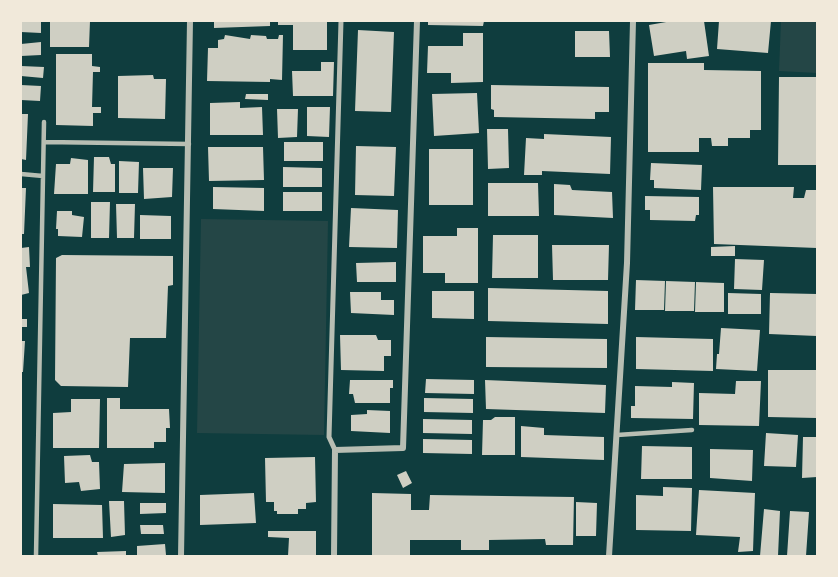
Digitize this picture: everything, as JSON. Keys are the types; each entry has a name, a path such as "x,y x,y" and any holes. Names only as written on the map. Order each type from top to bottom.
{"street":[{"path":"181,556 190,21"},
{"path":"334,556 335,450 329,437 341,21"},
{"path":"335,450 403,448 417,21"},
{"path":"609,556 627,263 633,21"}],"lane":[{"path":"36,556 44,122"},
{"path":"44,142 189,144"},
{"path":"21,174 43,176"},
{"path":"617,435 692,430"}],"shaded area":[{"path":"781,21 817,21 817,73 779,71"},
{"path":"201,219 328,221 324,435 197,433"}],"building":[{"path":"21,21 41,21 41,33 21,32"},
{"path":"50,21 90,21 89,47 50,47"},
{"path":"214,21 270,21 270,26 214,28"},
{"path":"278,21 327,21 327,50 293,50 293,25 278,25"},
{"path":"428,21 484,21 483,26 428,25"},
{"path":"672,21 704,21 709,56 687,59 686,51 654,56 649,25"},
{"path":"719,21 771,21 768,53 717,49"},
{"path":"358,30 394,32 391,112 355,111"},
{"path":"575,31 609,31 610,57 575,57"},
{"path":"463,33 483,33 483,82 451,83 451,73 427,73 428,46 463,46"},
{"path":"225,35 250,39 251,35 278,39 279,35 283,35 282,80 270,79 270,82 207,81 208,48 218,48 218,40 224,39"},
{"path":"41,42 41,55 21,56 21,44"},
{"path":"56,54 92,54 92,66 100,67 100,72 93,72 92,107 101,107 101,113 93,113 93,126 56,125"},
{"path":"321,62 334,62 333,96 293,96 292,71 321,71"},
{"path":"648,63 704,63 704,70 761,71 761,130 750,130 750,138 728,138 728,146 712,146 711,138 699,138 699,152 648,152"},
{"path":"21,66 44,67 43,78 21,76"},
{"path":"153,75 154,79 166,79 165,119 118,118 118,76"},
{"path":"779,77 817,77 817,165 778,165"},
{"path":"21,85 41,86 40,101 21,100"},
{"path":"491,85 609,87 609,112 595,112 595,119 494,117 494,110 491,109"},
{"path":"477,93 479,133 434,136 432,94"},
{"path":"246,94 268,94 268,100 245,99"},
{"path":"240,102 240,108 262,107 263,135 210,135 210,103"},
{"path":"307,107 330,107 329,137 307,136"},
{"path":"277,109 298,109 297,137 278,138"},
{"path":"21,114 28,114 26,160 21,159"},
{"path":"487,129 508,129 509,168 488,169"},
{"path":"544,134 611,137 610,174 542,171 542,175 524,175 526,138 544,139"},
{"path":"284,142 323,142 323,161 284,161"},
{"path":"356,146 396,147 394,196 355,195"},
{"path":"208,147 263,147 264,180 209,181"},
{"path":"429,149 473,149 473,205 429,205"},
{"path":"94,157 109,157 111,164 115,164 115,192 93,192"},
{"path":"71,158 88,160 88,194 54,194 56,164 70,164"},
{"path":"119,161 139,162 138,193 119,193"},
{"path":"651,163 702,165 701,190 654,188 654,180 650,180"},
{"path":"283,167 322,168 322,187 283,187"},
{"path":"143,168 173,168 172,197 144,199"},
{"path":"488,183 538,183 539,216 488,216"},
{"path":"554,184 570,185 572,190 612,192 613,218 554,215"},
{"path":"213,187 264,188 264,211 213,209"},
{"path":"713,187 794,187 793,198 804,198 806,190 817,190 817,248 714,244"},
{"path":"21,188 26,188 24,234 21,234"},
{"path":"283,192 322,192 322,211 283,211"},
{"path":"645,196 699,197 699,215 696,215 695,221 650,220 650,210 645,210"},
{"path":"91,202 110,202 109,238 91,238"},
{"path":"116,204 135,204 134,238 117,238"},
{"path":"351,208 398,210 397,248 349,247"},
{"path":"57,211 72,211 72,215 84,217 82,237 58,236"},
{"path":"140,215 171,216 171,239 140,239"},
{"path":"457,228 478,228 478,283 445,283 445,273 423,273 423,236 457,236"},
{"path":"493,235 538,235 538,278 492,278"},
{"path":"552,245 609,245 608,280 553,280"},
{"path":"735,246 735,256 711,256 711,247"},
{"path":"29,247 30,267 26,267 29,293 21,295 21,248"},
{"path":"62,255 173,256 173,285 168,286 166,338 130,338 128,387 61,386 55,380 56,258"},
{"path":"735,259 764,260 762,290 734,289"},
{"path":"396,262 396,282 357,282 356,263"},
{"path":"636,280 665,281 664,310 635,310"},
{"path":"666,281 695,282 694,311 665,311"},
{"path":"696,282 724,283 724,312 695,312"},
{"path":"488,288 608,291 608,324 488,321"},
{"path":"432,291 474,291 474,319 432,318"},
{"path":"350,292 381,292 381,300 394,300 394,315 351,313"},
{"path":"728,293 761,294 761,314 728,314"},
{"path":"770,293 817,294 817,336 769,334"},
{"path":"21,319 27,319 27,327 21,327"},
{"path":"721,328 760,330 757,371 716,369"},
{"path":"340,335 376,335 378,340 391,340 391,356 384,356 384,371 341,370"},
{"path":"486,337 607,339 607,368 486,367"},
{"path":"636,337 713,339 713,371 636,369"},
{"path":"21,341 25,341 23,372 21,372"},
{"path":"768,370 817,370 817,418 768,417"},
{"path":"426,379 474,380 474,394 425,393"},
{"path":"350,380 393,380 393,388 390,388 390,403 355,403 353,394 349,394"},
{"path":"485,380 606,385 605,413 486,409"},
{"path":"736,381 761,381 759,426 699,425 699,393 735,394"},
{"path":"672,382 694,383 693,419 631,418 631,406 635,406 635,386 672,387"},
{"path":"107,398 120,398 120,409 169,409 170,428 166,428 166,442 154,442 154,448 107,448"},
{"path":"424,398 473,399 473,413 424,412"},
{"path":"71,399 100,399 99,448 53,448 53,413 71,412"},
{"path":"367,410 390,411 390,433 351,431 351,415 367,414"},
{"path":"495,417 515,417 515,455 482,455 483,420 491,420"},
{"path":"423,419 472,420 472,434 423,433"},
{"path":"521,426 544,428 544,435 604,437 604,460 521,457"},
{"path":"766,433 798,435 796,467 764,466"},
{"path":"803,437 817,437 817,477 802,478"},
{"path":"423,439 472,440 472,454 423,453"},
{"path":"642,446 692,447 692,479 641,479"},
{"path":"710,449 753,450 752,481 710,478"},
{"path":"90,455 92,462 99,462 100,489 81,491 79,482 65,483 64,456"},
{"path":"315,457 316,502 306,503 306,509 298,509 298,514 277,514 277,511 274,511 274,502 266,502 265,458"},
{"path":"165,463 165,493 122,492 124,464"},
{"path":"406,471 412,483 403,488 397,475"},
{"path":"663,487 692,488 691,531 636,530 636,495 663,496"},
{"path":"699,490 755,493 753,551 738,552 740,537 696,535"},
{"path":"254,493 256,523 200,525 200,495"},
{"path":"372,493 411,494 411,510 429,510 430,495 574,497 573,545 546,545 545,539 489,540 489,550 461,550 461,540 410,540 410,556 372,556"},
{"path":"109,501 124,501 125,535 111,537"},
{"path":"576,502 597,503 596,536 576,536"},
{"path":"140,503 166,503 166,513 140,514"},
{"path":"53,504 102,505 103,538 53,538"},
{"path":"764,509 780,511 778,556 760,556"},
{"path":"790,511 809,512 806,556 787,556"},
{"path":"140,525 163,525 164,534 141,534"},
{"path":"268,531 316,531 316,556 288,556 289,538 268,537"},
{"path":"165,544 166,555 137,556 137,546"},
{"path":"126,551 126,556 98,556 97,552"}]}
